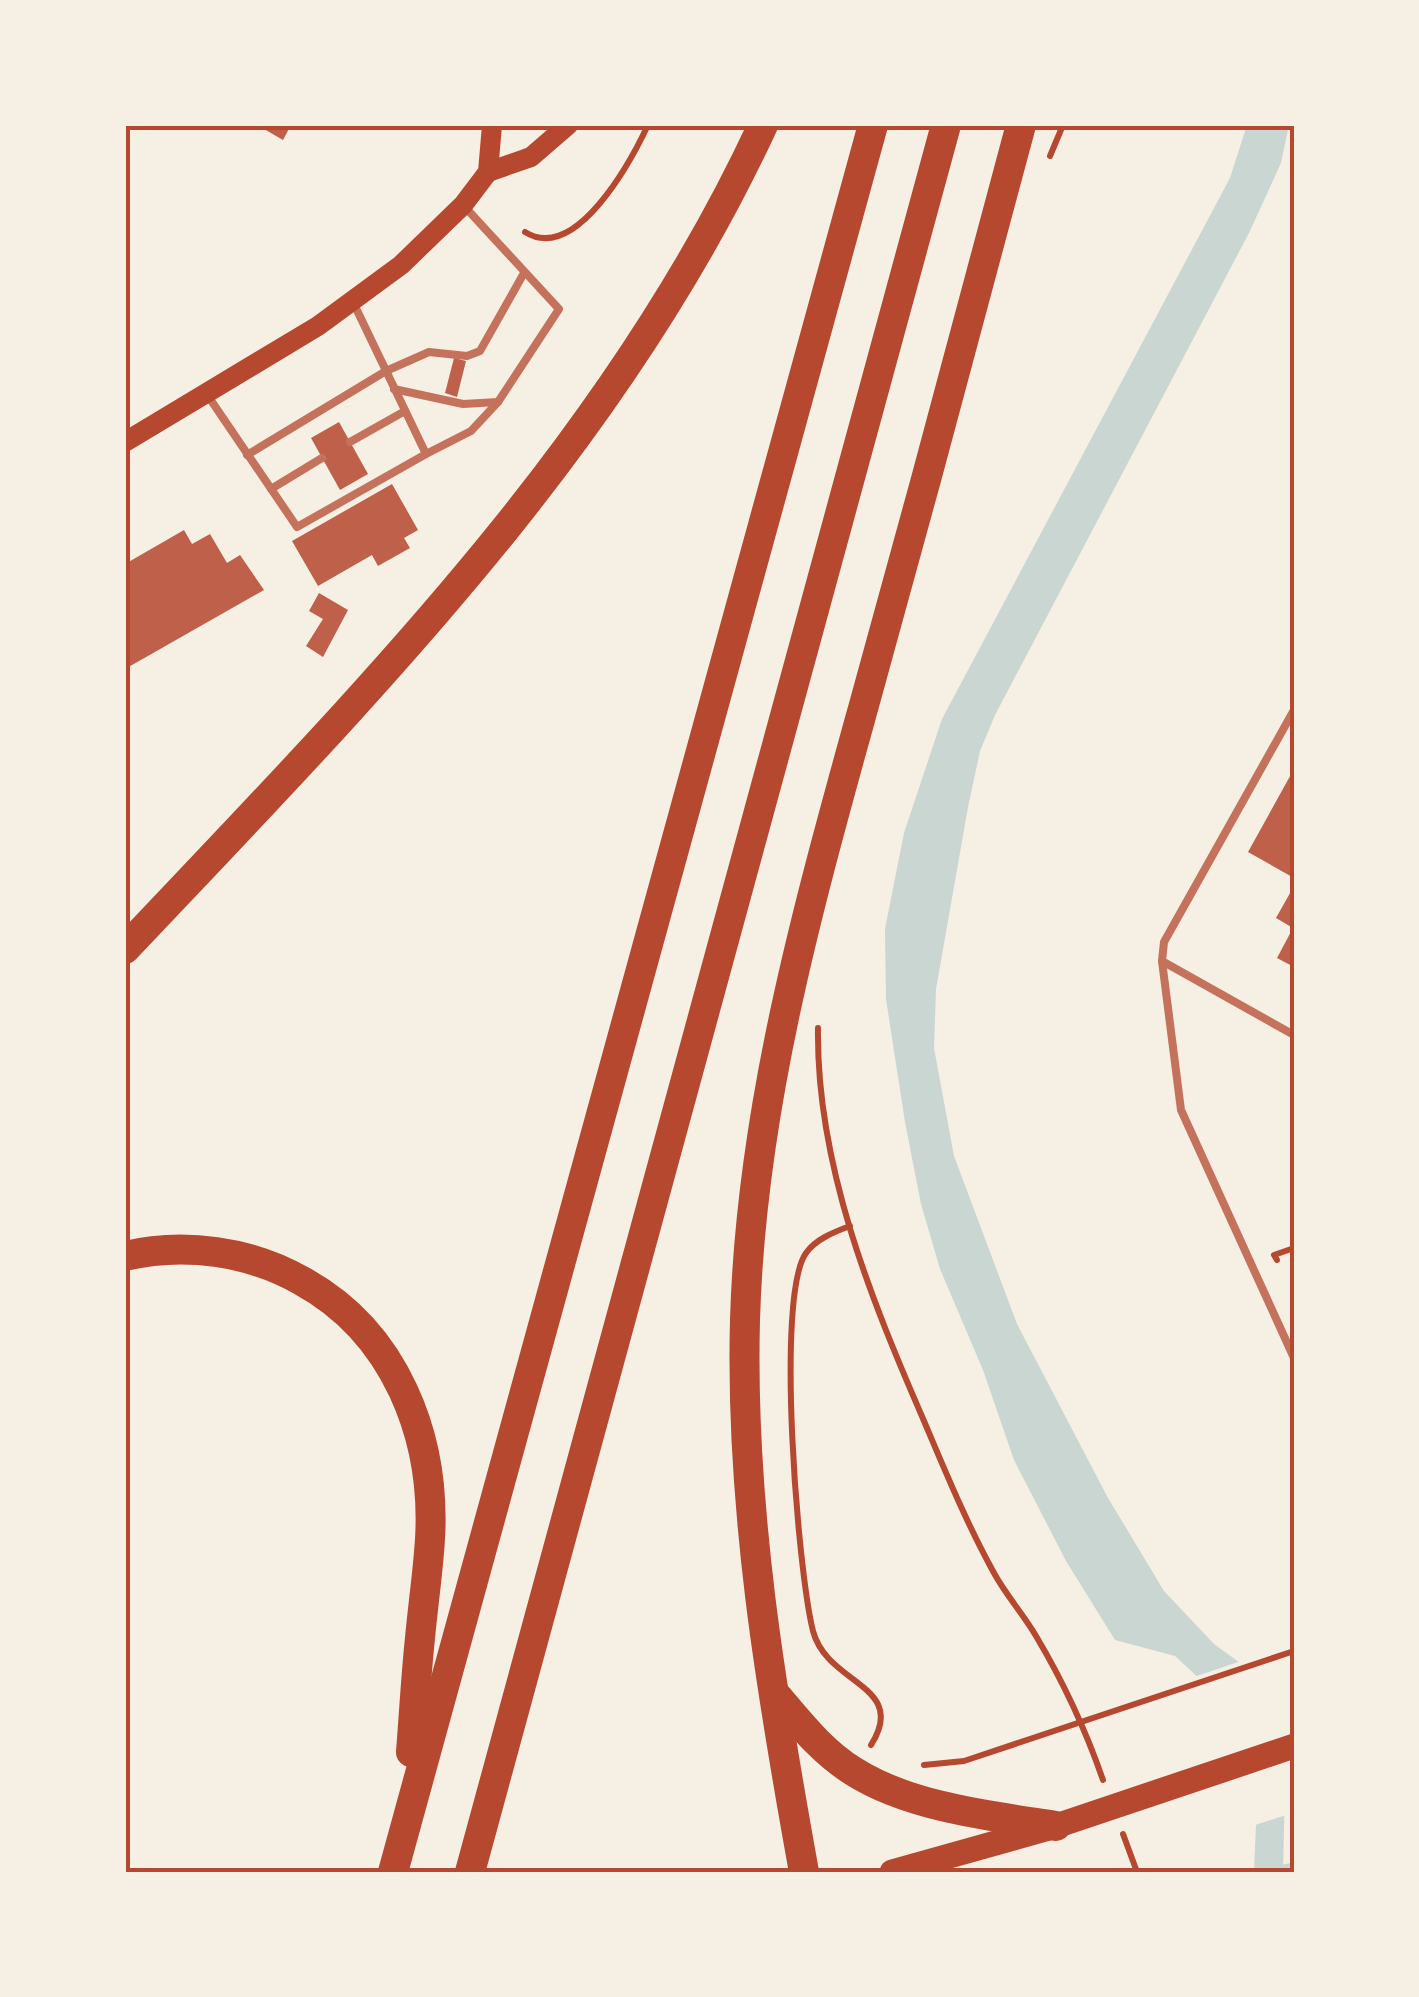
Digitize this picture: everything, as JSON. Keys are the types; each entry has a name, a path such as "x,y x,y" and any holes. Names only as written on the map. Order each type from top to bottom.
{"highway":[{"path":"125,949 412,641 562,459 629,364 694,258 763,125"},
{"path":"392,1872 873,125"},
{"path":"470,1872 946,125"},
{"path":"804,1872 755,1555 744,1406 753,1198 784,1014 817,875 1021,125"},
{"path":"125,1256 200,1250 236,1255 282,1270 320,1291 353,1316 386,1356 410,1402 427,1461 430,1536 405,1825"},
{"path":"776,1694 812,1739 853,1771 886,1787 966,1812 1056,1826"}],"main road":[{"path":"125,442 354,302 401,265 463,204 488,172 492,125"},
{"path":"488,172 532,157 568,125"},
{"path":"892,1872 1056,1826 1294,1746"}],"lane":[{"path":"206,393 297,527 470,431 498,402 559,308 463,204"},
{"path":"247,455 386,371 428,352 468,356 480,351 524,273"},
{"path":"354,302 426,454"},
{"path":"394,390 463,404 498,402"},
{"path":"350,442 405,411"},
{"path":"271,489 322,458"},
{"path":"1294,710 1164,942 1162,961 1181,1110 1294,1358"},
{"path":"1162,961 1294,1035"}],"path":[{"path":"525,232 536,239 550,238 575,228 597,208 648,125"},
{"path":"1046,171 1063,125"},
{"path":"821,1012 818,1031 822,1093 832,1153 878,1312 967,1522 996,1578 1036,1636 1080,1716 1105,1785"},
{"path":"850,1226 818,1242 797,1272 790,1361 797,1504 813,1630 828,1659 879,1704 882,1716 868,1748 884,1756"},
{"path":"1281,1270 1274,1256 1294,1248"},
{"path":"911,1764 964,1761 1294,1650"},
{"path":"1118,1820 1136,1872"}],"shaded area":[{"path":"1247,125 1289,125 1281,163 1249,233 995,715 980,751 936,989 934,1048 954,1156 1017,1324 1108,1498 1164,1591 1214,1644 1254,1673 1285,1786 1283,1872 1254,1872 1257,1800 1242,1736 1214,1692 1175,1656 1115,1640 1066,1561 1014,1460 983,1370 940,1269 921,1204 886,999 885,929 904,833 942,719 1230,178"}],"pier":[{"path":"1244,1660 1258,1670 1277,1696 1289,1735 1289,1814 1249,1827 1249,1770 1238,1738 1226,1714 1191,1678"}],"building":[{"path":"257,125 291,125 283,140"},
{"path":"454,358 466,361 457,397 445,393"},
{"path":"339,422 368,474 340,490 311,438"},
{"path":"392,484 418,530 404,538 410,548 378,566 372,555 318,586 292,541"},
{"path":"184,530 192,544 210,534 227,563 240,555 264,590 125,669 125,564"},
{"path":"319,593 348,610 323,657 306,646 323,619 309,611"},
{"path":"1294,769 1294,878 1248,852"},
{"path":"1294,886 1294,967 1277,958 1293,928 1276,918"}],"waterway":[{"path":"1275,1872 1294,1868"}]}
